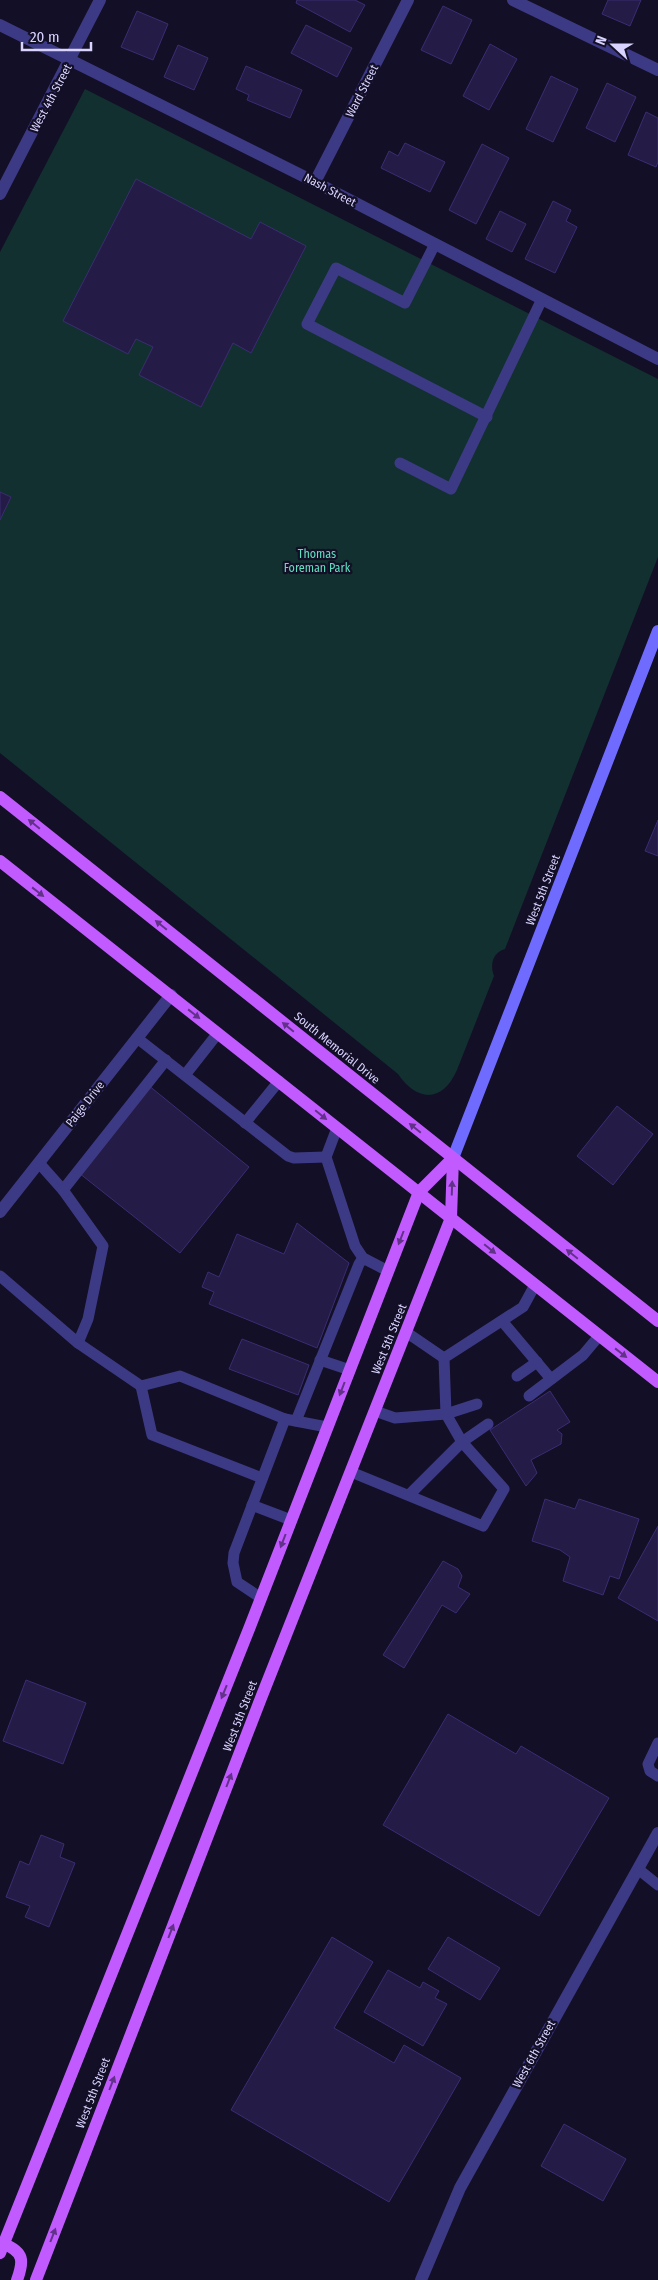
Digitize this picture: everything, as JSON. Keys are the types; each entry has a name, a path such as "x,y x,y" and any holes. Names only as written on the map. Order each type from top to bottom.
{"main road":[{"name":"West 5th Street","path":"36,2280 452,1218 453,1158 658,631"},
{"name":"South Memorial Drive","path":"0,796 658,1321"},
{"path":"0,862 658,1382"},
{"name":"West 5th Street","path":"1,2247 261,1598 419,1192 453,1158"},
{"path":"1,2247 18,2252 21,2261 17,2280"}],"street":[{"name":"West 4th Street","path":"0,194 71,60 100,0"},
{"name":"Ward Street","path":"315,182 408,0"},
{"path":"513,0 658,70"},
{"name":"Nash Street","path":"0,25 315,182 658,359"},
{"name":"Paige Drive","path":"0,1212 170,995"},
{"name":"West 6th Street","path":"421,2280 460,2188 658,1833"}],"lane":[{"path":"435,244 405,303 336,268 307,324 487,417"},
{"path":"400,463 451,489 542,299"},
{"path":"185,1075 218,1033"},
{"path":"137,1038 288,1156 294,1158 326,1157"},
{"path":"63,1190 166,1060"},
{"path":"245,1122 279,1081"},
{"path":"337,1128 326,1157 355,1246 363,1258 388,1271"},
{"path":"39,1163 63,1190 103,1246 88,1319 78,1342"},
{"path":"261,1598 237,1582 233,1563 234,1553 262,1478 320,1360 363,1258"},
{"path":"0,1276 78,1342 141,1386 152,1435 262,1478"},
{"path":"444,1358 523,1307 535,1285"},
{"path":"502,1321 551,1379"},
{"path":"406,1332 444,1358"},
{"path":"529,1396 583,1355 599,1336"},
{"path":"351,1472 483,1526 504,1489 462,1442 446,1414 444,1358"},
{"path":"320,1360 350,1370"},
{"path":"517,1376 537,1362"},
{"path":"141,1386 180,1376 291,1420 327,1427"},
{"path":"375,1411 395,1418 446,1414 477,1404"},
{"path":"409,1495 462,1442 488,1424"},
{"path":"252,1505 291,1520"},
{"path":"658,1744 648,1764 650,1771 658,1776"},
{"path":"638,1869 658,1885"}],"green space":[{"name":"Thomas Foreman Park","path":"85,89 658,379 658,557 505,949 497,953 493,960 494,976 457,1070 445,1088 437,1093 430,1095 422,1094 414,1090 398,1074 0,753 0,252"}],"building":[{"path":"297,0 355,0 365,5 350,32 296,3"},
{"path":"608,0 641,0 630,26 602,14"},
{"path":"443,6 472,20 451,64 421,50"},
{"path":"137,11 168,24 153,60 121,47"},
{"path":"306,25 352,48 337,77 291,53"},
{"path":"490,44 517,59 489,110 463,96"},
{"path":"178,45 208,58 194,90 164,77"},
{"path":"246,66 302,90 290,118 247,100 249,95 236,89"},
{"path":"551,76 578,89 553,142 526,129"},
{"path":"607,83 636,97 615,142 586,128"},
{"path":"646,112 658,118 658,162 656,167 628,155"},
{"path":"405,143 445,162 430,192 381,168 389,151 398,156"},
{"path":"482,144 509,158 476,224 449,210"},
{"path":"136,179 251,239 260,222 306,246 251,353 233,343 201,407 139,375 153,347 136,339 128,354 63,321"},
{"path":"553,201 571,210 566,221 577,227 555,273 525,259"},
{"path":"500,211 526,224 512,252 486,239"},
{"path":"0,492 11,497 0,520"},
{"path":"658,820 658,856 645,851"},
{"path":"148,1085 249,1167 180,1253 79,1173"},
{"path":"617,1106 653,1134 613,1185 577,1156"},
{"path":"297,1223 349,1263 317,1348 209,1304 214,1292 202,1287 208,1272 219,1277 237,1234 284,1254"},
{"path":"242,1339 309,1365 298,1395 229,1369"},
{"path":"550,1391 570,1422 557,1430 562,1434 561,1444 531,1460 537,1473 526,1486 490,1430"},
{"path":"545,1499 575,1509 579,1499 639,1519 619,1579 610,1576 603,1595 563,1581 570,1557 560,1550 532,1541"},
{"path":"658,1526 658,1621 618,1598"},
{"path":"443,1561 458,1569 462,1576 458,1587 470,1594 456,1613 442,1605 404,1668 383,1655"},
{"path":"26,1680 86,1703 63,1764 3,1741"},
{"path":"448,1714 516,1754 521,1746 609,1798 539,1916 383,1825"},
{"path":"41,1835 64,1844 60,1857 75,1863 49,1927 25,1917 30,1906 6,1897 20,1861 29,1865"},
{"path":"332,1937 373,1962 334,2028 394,2063 404,2045 461,2078 389,2202 231,2110"},
{"path":"448,1937 500,1968 480,2000 428,1969"},
{"path":"388,1970 420,1988 423,1982 439,1991 435,1998 447,2004 423,2046 364,2012"},
{"path":"564,2124 626,2159 603,2201 541,2166"}]}
